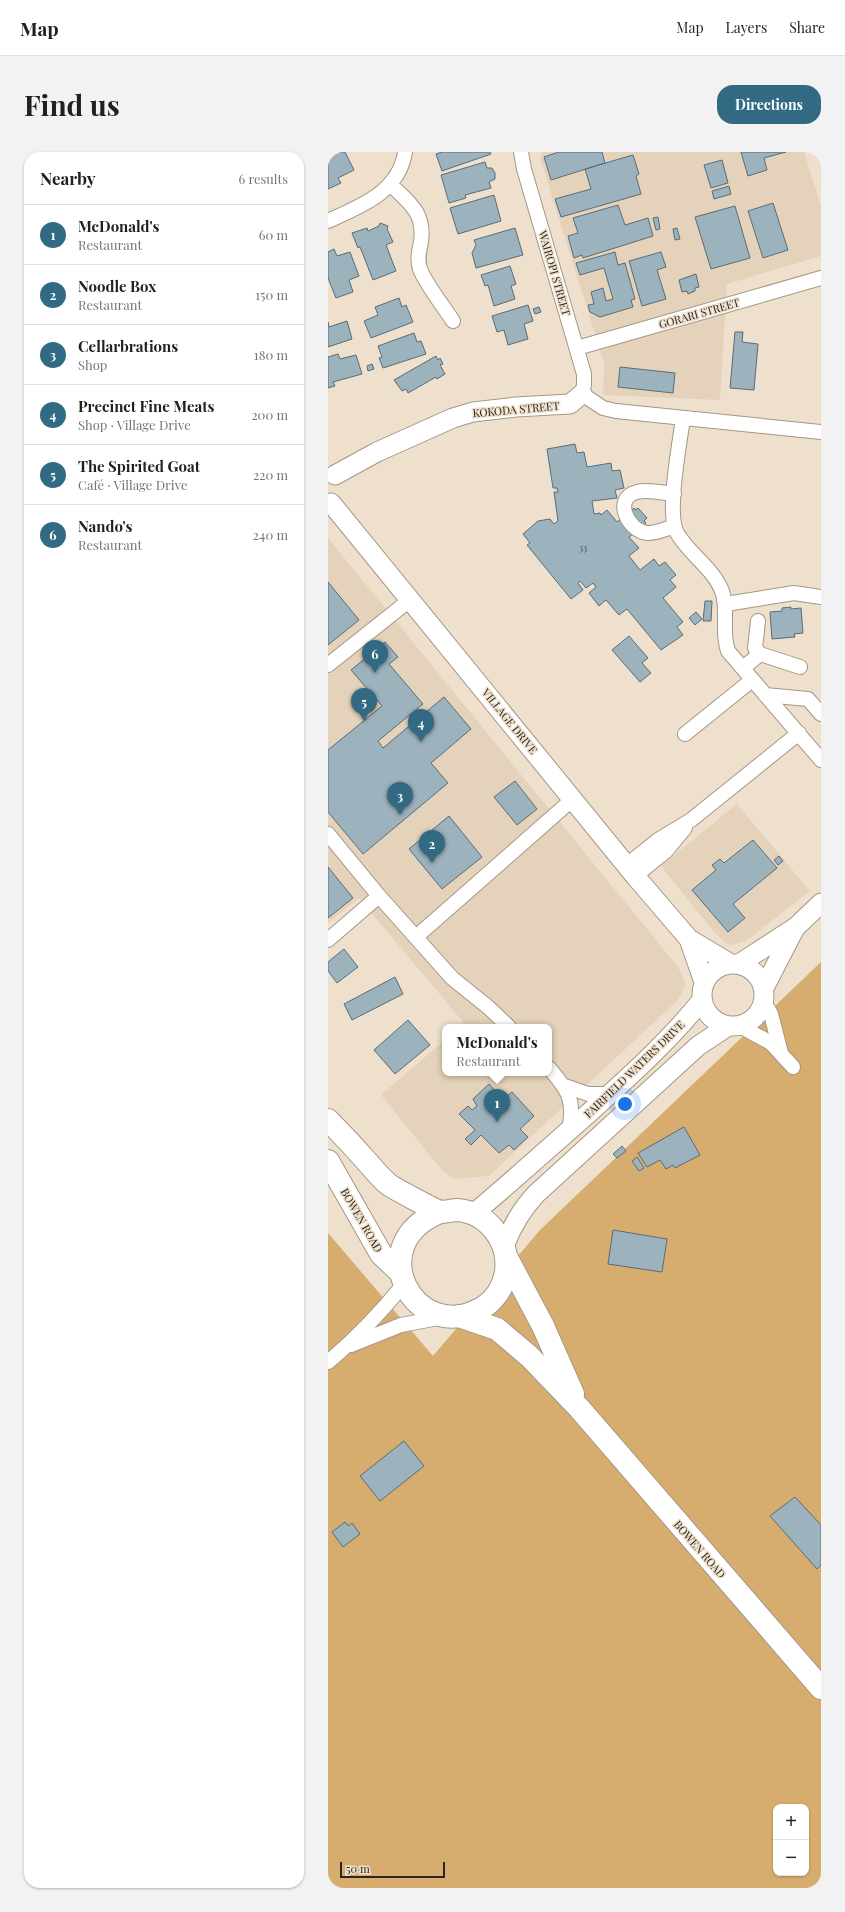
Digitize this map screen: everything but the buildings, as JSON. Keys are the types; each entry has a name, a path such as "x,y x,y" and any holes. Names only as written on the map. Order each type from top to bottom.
{"main road":[{"path":"328,1120 388,1185 440,1212"},
{"name":"BOWEN ROAD","path":"328,1161 381,1254 402,1278 411,1296 422,1306 434,1313 454,1316 497,1329 529,1356 579,1408 821,1688"},
{"name":"BOWEN ROAD","path":"402,1278 400,1257 405,1242 413,1228 426,1218 440,1212 457,1210 473,1214 487,1222 492,1227 543,1326 579,1408"},
{"path":"454,1316 473,1313 485,1306 495,1297 502,1285 506,1272 505,1252"}],"street":[{"path":"328,221 362,205 381,193 397,178 405,152"},
{"name":"WAIROPI STREET","path":"521,152 524,169 584,374 582,394"},
{"path":"390,184 414,206 420,218 423,228 418,257 420,269 453,321"},
{"name":"GORARI STREET","path":"577,348 821,278"},
{"path":"582,394 603,408 821,432"},
{"name":"KOKODA STREET","path":"332,471 452,418 473,412 516,407 570,404 582,394"},
{"path":"683,418 672,511 674,526 677,533 718,583 726,604 726,645 728,651 821,760"},
{"path":"329,504 336,497 338,490 338,482 332,471"},
{"path":"674,494 637,492 627,499 624,506 624,512 633,527 641,531 660,532 674,526"},
{"name":"VILLAGE DRIVE","path":"329,504 410,599 689,939 704,982"},
{"path":"726,604 794,594 821,597"},
{"path":"328,665 410,599"},
{"path":"758,621 755,648 760,654 800,667"},
{"path":"743,668 760,654"},
{"path":"685,734 752,680"},
{"path":"765,695 808,699 821,714"},
{"path":"631,870 666,851 691,820 799,733"},
{"path":"416,937 574,798"},
{"path":"328,834 379,896 452,978 488,1007 506,1024"},
{"path":"328,940 379,896"},
{"path":"793,1067 782,1053 771,1043 711,1017 705,1009 702,1000 704,982 710,973 719,966 734,963 796,927 821,903"},
{"path":"505,1252 512,1225 523,1208 532,1199 698,1046 734,1026 756,1017 764,994 796,927"},
{"name":"VILLAGE DRIVE","path":"689,939 734,963"},
{"path":"734,963 755,972 771,1014 782,1053"},
{"name":"FAIRFIELD WATERS DRIVE","path":"473,1214 514,1180 610,1094 683,1024 702,1000"},
{"path":"552,1071 565,1086 572,1110 569,1131"},
{"path":"565,1086 588,1094 610,1094"},
{"path":"328,1362 347,1346 375,1318 402,1278"},
{"path":"347,1346 401,1325 454,1316"}],"shaded area":[{"path":"542,152 804,152 821,206 821,256 727,284 720,400 603,395 604,363 540,158"},
{"path":"328,538 678,967 686,984 678,1000 489,1176 454,1179 442,1170 381,1095 442,1043 442,1076 552,1076 552,1024 463,1024 464,1023 359,898 328,923"},
{"path":"737,804 810,891 746,941 732,945 726,943 714,932 661,866"},
{"path":"821,962 821,1888 328,1888 328,1233 433,1356 540,1230"}],"place":[{"name":"Nando's","path":"375,673"},
{"name":"The Spirited Goat","path":"364,721"},
{"name":"Precinct Fine Meats","path":"421,742"},
{"name":"Cellarbrations","path":"400,815"},
{"name":"Noodle Box","path":"432,863"},
{"name":"McDonald's","path":"497,1122"}]}
